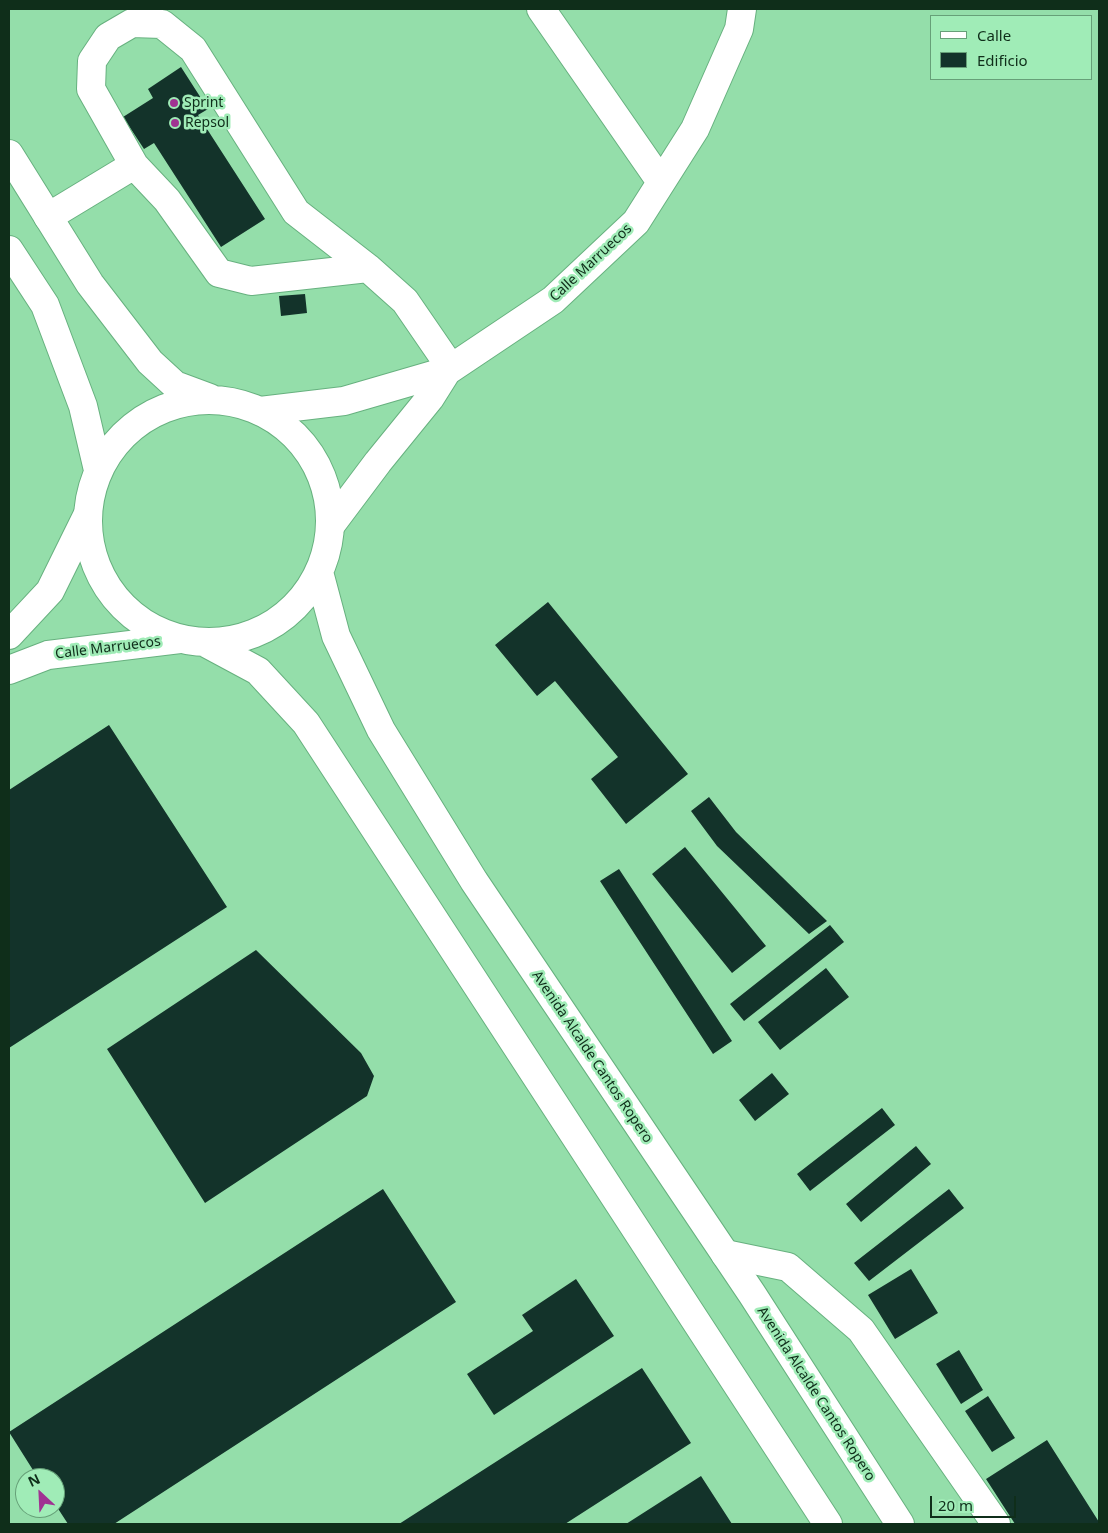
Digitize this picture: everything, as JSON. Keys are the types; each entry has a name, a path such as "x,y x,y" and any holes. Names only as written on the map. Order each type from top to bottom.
{"main road":[{"path":"541,9 661,182"},
{"name":"Calle Marruecos","path":"260,411 344,401 449,370 553,300 636,222 695,129 739,29 742,9"},
{"path":"368,268 251,281 219,272 167,200 134,165 91,89 92,61 108,37 132,23 162,24 193,49 296,212 368,268 405,301 449,370"},
{"path":"9,154 90,284 150,362 174,384 214,400"},
{"path":"48,218 134,165"},
{"path":"9,250 45,305 83,406 98,470"},
{"name":"Calle Marruecos","path":"330,526 378,462 430,398 449,370"},
{"path":"9,635 50,591 87,516 98,470 118,441 146,418 178,404 214,400 237,403 260,411"},
{"name":"Calle Marruecos","path":"9,670 48,655 192,640 239,638 272,624 300,602 319,572 327,549 330,526 327,490 312,458 290,430 260,411"},
{"path":"87,516 92,558 111,594 142,623 192,640 258,671 306,723 828,1524"},
{"name":"Avenida Alcalde Cantos Ropero","path":"319,572 336,636 381,730 474,881 725,1254 900,1524"},
{"path":"725,1254 788,1267 861,1330 996,1524"}],"building":[{"path":"181,67 208,109 198,115 265,219 221,247 154,143 144,149 123,117 153,98 148,89"},
{"path":"305,294 307,313 281,316 279,296"},
{"path":"548,602 688,774 626,824 591,779 618,757 555,681 537,696 495,645"},
{"path":"109,725 227,907 9,1048 9,790"},
{"path":"709,797 736,832 827,921 809,934 717,846 691,811"},
{"path":"685,847 766,946 732,973 652,874"},
{"path":"619,869 732,1041 713,1054 600,881"},
{"path":"830,925 844,942 744,1021 730,1004"},
{"path":"256,950 361,1053 374,1076 367,1096 205,1203 107,1049"},
{"path":"826,968 849,997 780,1050 758,1022"},
{"path":"772,1073 789,1094 755,1121 739,1100"},
{"path":"882,1108 895,1125 810,1191 797,1174"},
{"path":"916,1146 931,1164 861,1222 846,1204"},
{"path":"383,1189 456,1302 114,1524 68,1524 64,1518 65,1468 32,1468 9,1432"},
{"path":"949,1189 964,1208 869,1281 854,1263"},
{"path":"911,1269 938,1313 895,1339 868,1295"},
{"path":"576,1279 614,1336 494,1415 467,1374 533,1331 522,1315"},
{"path":"959,1350 983,1390 961,1404 936,1364"},
{"path":"642,1368 691,1443 565,1524 399,1524"},
{"path":"988,1396 1015,1438 992,1452 965,1411"},
{"path":"1047,1440 1099,1524 1015,1524 986,1479"},
{"path":"701,1476 732,1524 626,1524"}],"place":[{"name":"Sprint","path":"174,103"},
{"name":"Repsol","path":"175,123"}]}
